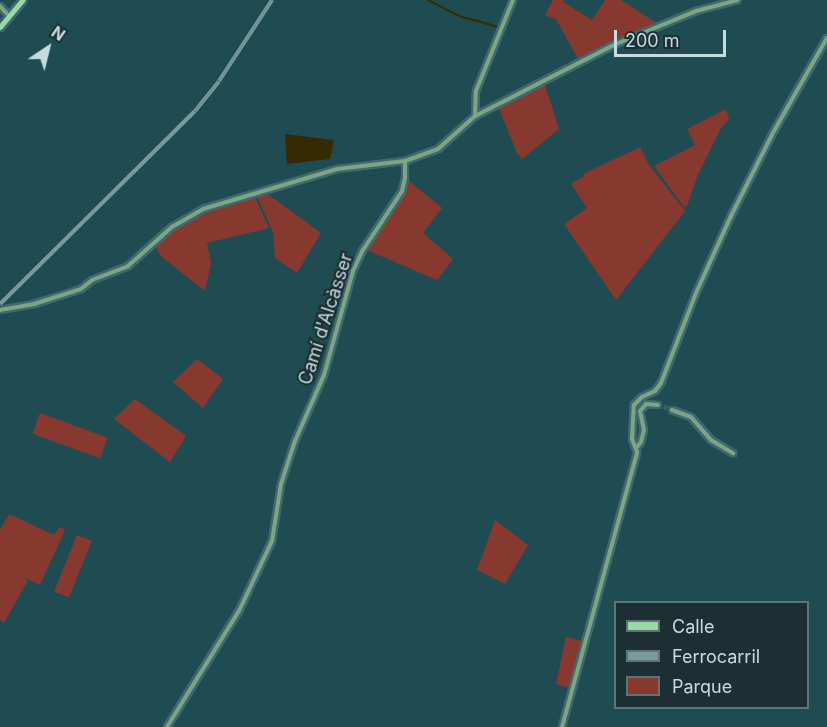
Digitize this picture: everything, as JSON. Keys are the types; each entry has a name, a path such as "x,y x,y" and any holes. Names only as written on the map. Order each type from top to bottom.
{"street":[{"path":"0,27 23,0"},
{"path":"475,116 476,91 513,0"},
{"path":"0,310 54,298 81,289 94,279 128,266 172,227 203,209 337,169 405,161 438,149 475,116 616,44 696,11 738,0"},
{"path":"0,6 9,16"},
{"path":"636,448 632,435 634,405 642,397 655,392 662,383 692,303 731,216 774,131 827,38"},
{"name":"Camí d'Alcàsser","path":"167,727 245,600 272,541 281,484 295,441 324,375 353,271 363,250 402,191 406,174 405,161"},
{"path":"562,727 636,448 644,434 640,411 646,404 658,405"},
{"path":"672,410 691,417 711,441 734,453"}],"green space":[{"path":"553,0 564,0 563,2 592,20 605,0 621,0 658,24 578,59 556,19 545,15"},
{"path":"544,82 559,129 522,159 517,153 498,106"},
{"path":"726,109 729,119 721,128 697,177 687,206 684,207 654,166 695,145 687,129"},
{"path":"640,147 649,165 685,211 616,300 564,224 587,208 571,184 584,176 583,174"},
{"path":"408,180 442,208 423,233 453,259 437,280 367,250"},
{"path":"265,192 321,233 297,273 275,258 273,232 256,194"},
{"path":"254,195 269,228 207,243 211,263 205,291 162,257 155,247 186,221"},
{"path":"197,359 223,379 203,408 173,382"},
{"path":"135,399 186,436 170,462 114,419"},
{"path":"40,413 108,438 100,458 32,434"},
{"path":"9,514 54,535 59,527 65,530 40,585 25,578 27,582 4,623 0,620 0,530"},
{"path":"495,520 528,545 505,584 477,570"},
{"path":"77,535 92,541 69,598 54,592"},
{"path":"566,637 582,641 569,688 556,684"}],"shaded area":[{"path":"285,134 334,140 330,159 287,164"}],"waterway":[{"path":"428,0 459,16 499,27"}],"tunnel":[{"path":"658,405 672,410"}],"railway":[{"path":"0,304 195,111 219,81 272,0"}]}
